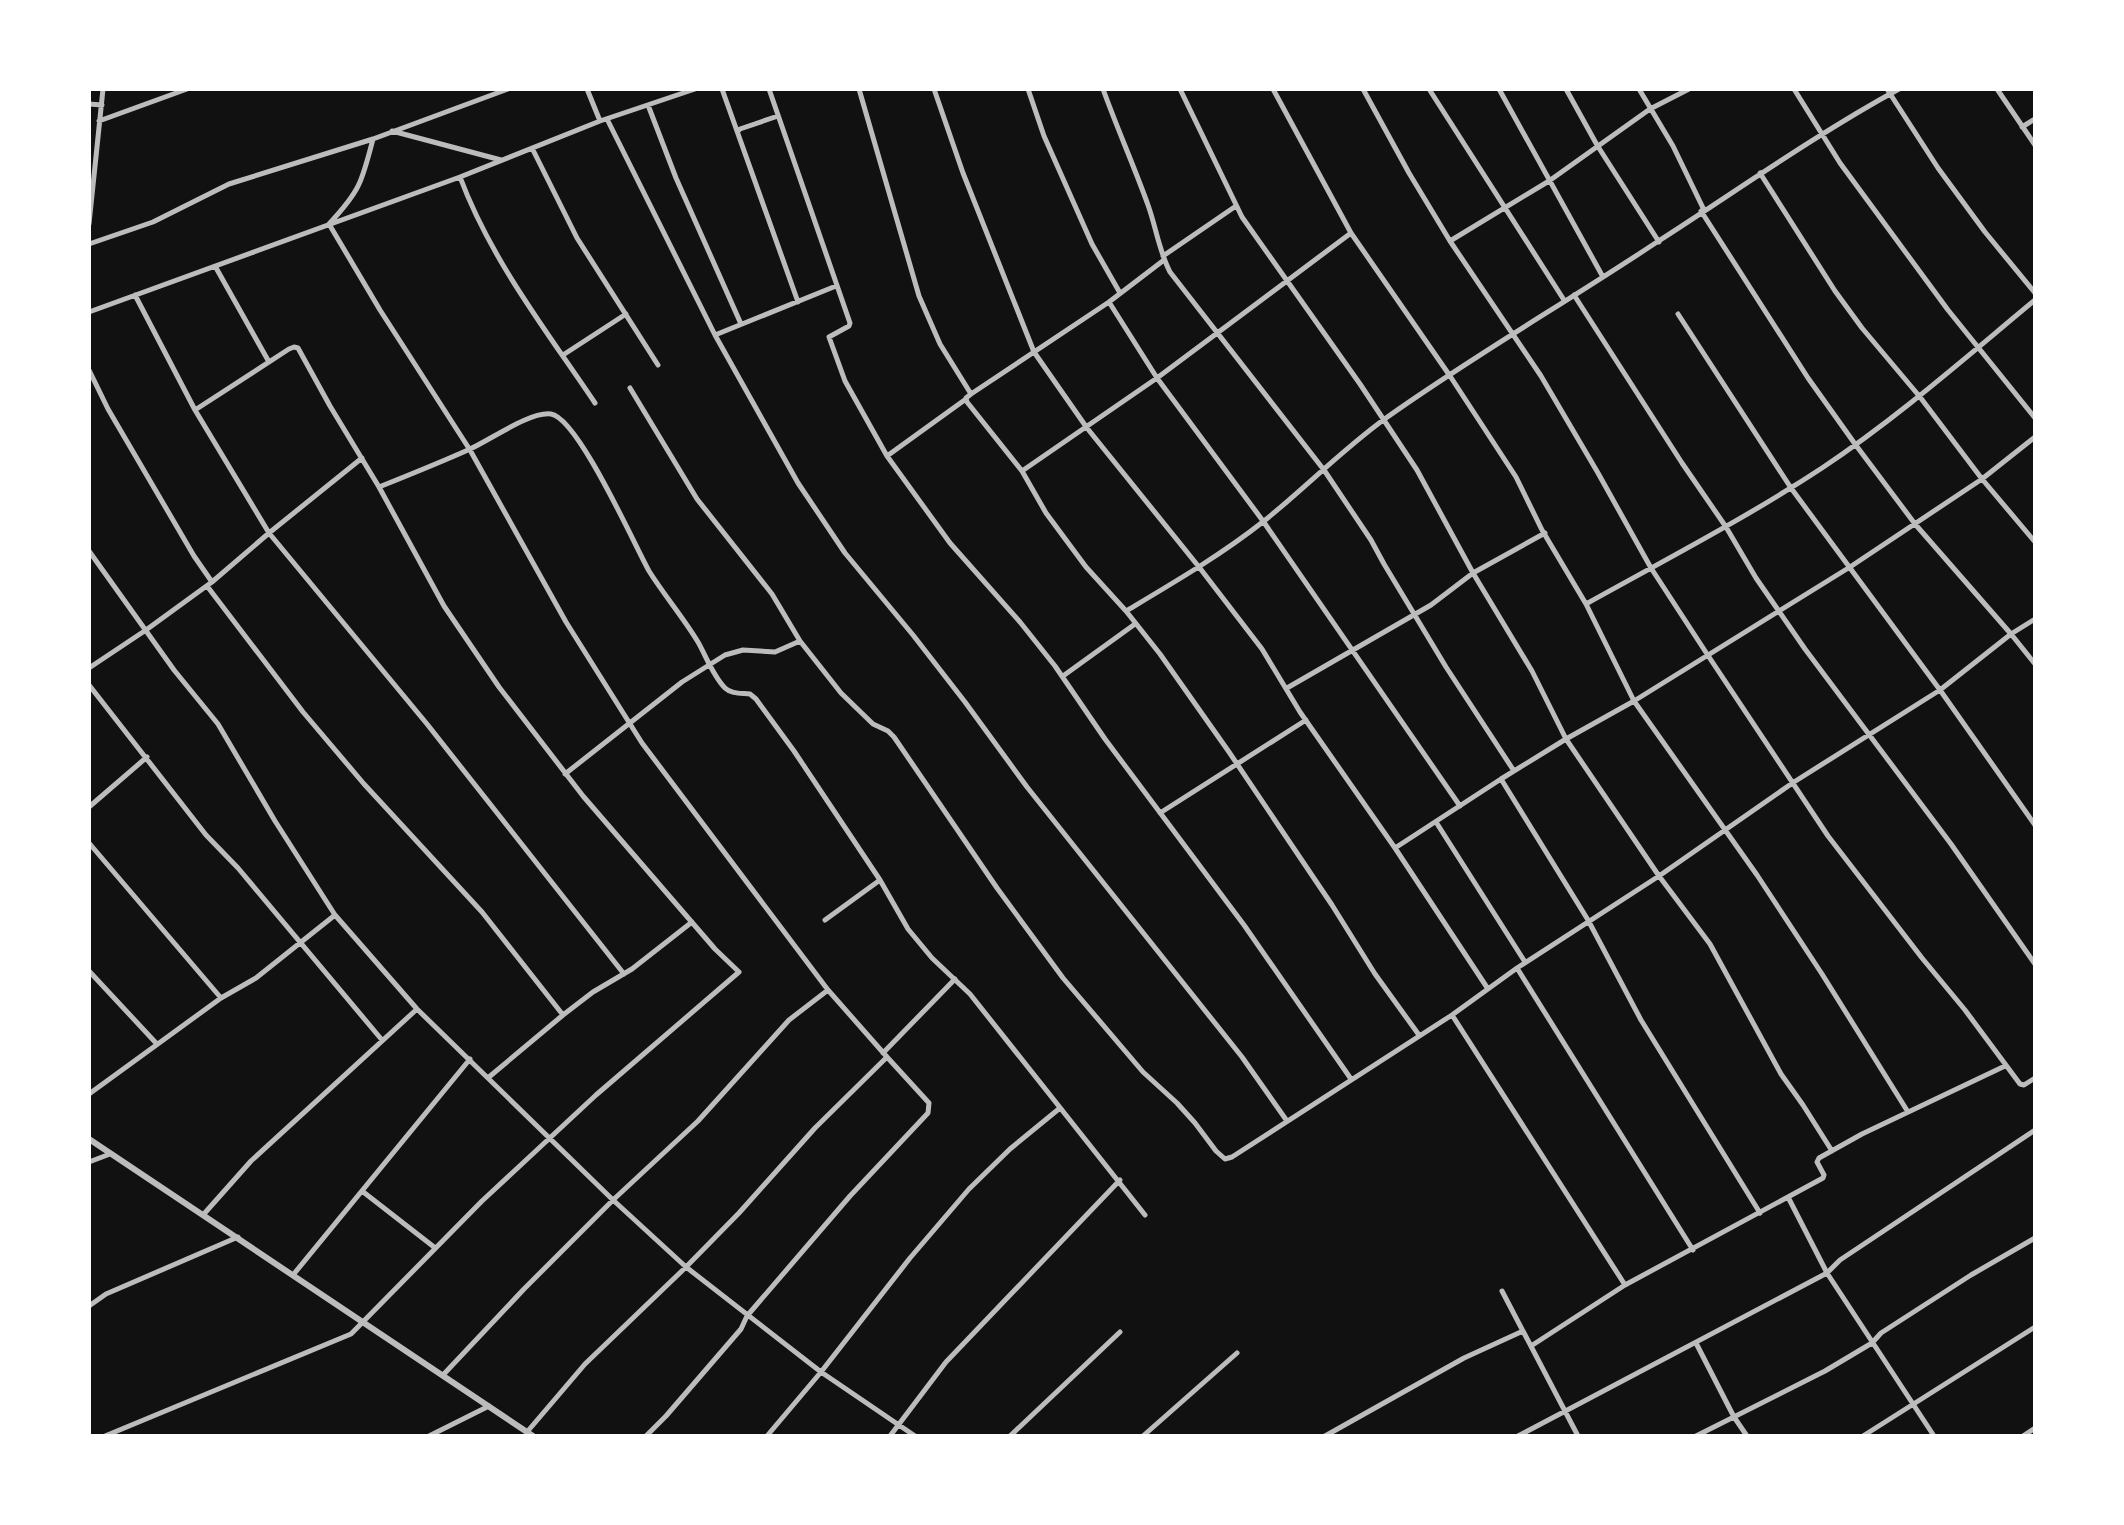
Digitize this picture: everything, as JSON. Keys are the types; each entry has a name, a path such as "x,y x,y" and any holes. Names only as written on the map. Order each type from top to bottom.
{"street":[{"path":"89,224 103,89"},
{"path":"100,121 187,89"},
{"path":"587,89 600,121"},
{"path":"89,312 460,177 600,121 695,89"},
{"path":"722,89 798,302"},
{"path":"769,89 850,324 829,337 845,381 887,456 950,543 1020,622 1063,676 1105,739 1244,925 1351,1079"},
{"path":"859,89 919,296 968,397 1022,471 1046,513 1078,556 1160,654 1419,1035"},
{"path":"934,89 963,173 1034,352 1087,428 1262,649 1306,720 1488,989"},
{"path":"1028,89 1044,136 1091,244 1120,293"},
{"path":"1103,89 1147,203 1163,258 1216,332 1324,470 1371,540 1446,667 1514,771"},
{"path":"1180,89 1236,205 1417,470 1473,573 1532,671 1566,738 1659,876 1710,944 1780,1074 1832,1151"},
{"path":"1273,89 1351,233 1516,477 1587,604 1634,701 1822,974 1908,1112"},
{"path":"1363,89 1409,173 1450,241 1514,334 1598,473 1651,568 1828,836 2020,1084 2024,1085 2035,1078"},
{"path":"1429,89 1564,300"},
{"path":"1499,89 1603,276"},
{"path":"1566,89 1597,145 1658,242"},
{"path":"1639,89 1673,146 1703,211 1790,352 1915,524 2035,664"},
{"path":"1450,241 1549,181 1650,109 1689,89"},
{"path":"1794,89 1840,163 1978,348 2035,418"},
{"path":"1126,611 1199,567 1263,521 1384,419 1822,133 1888,92 1899,89"},
{"path":"1997,89 2035,145"},
{"path":"89,244 153,222 229,184 373,139 506,90"},
{"path":"1888,92 1938,168 1985,232 2035,293"},
{"path":"89,104 102,105"},
{"path":"648,105 676,178 741,324"},
{"path":"738,131 778,116"},
{"path":"607,119 715,335 798,483 845,553 928,654 1027,788 1242,1057 1287,1121"},
{"path":"2022,127 2035,119"},
{"path":"393,131 501,160"},
{"path":"329,224 363,180 373,139"},
{"path":"532,148 577,238 658,365"},
{"path":"1760,173 1835,291 1862,328 2035,542"},
{"path":"460,177 511,280 595,403"},
{"path":"887,456 968,397 1109,302 1163,258 1236,205"},
{"path":"329,224 380,310 470,450 566,622 642,743 828,989 930,1106 928,1113 850,1196 747,1316 741,1329 646,1436"},
{"path":"1022,471 1157,378 1351,233"},
{"path":"215,266 269,362"},
{"path":"715,335 836,286"},
{"path":"135,295 195,410 269,533 320,598 427,724 624,974"},
{"path":"1574,295 1726,527 1756,578 2035,964"},
{"path":"1587,604 1791,488 1920,397 2035,300"},
{"path":"1109,302 1157,378 1263,521 1460,806"},
{"path":"563,355 626,314"},
{"path":"1678,314 1791,488 1940,690 2035,825"},
{"path":"105,1436 351,1334 434,1247 550,1138 605,1087 739,973 565,774 499,687 444,606 298,348 289,349 195,410"},
{"path":"89,370 209,584 303,712 364,784 482,912 563,1014"},
{"path":"630,388 697,499 772,594 800,641 841,693 873,724 894,737 997,888 1063,978 1143,1072 1177,1103 1225,1159 1452,1015 1525,962 1659,876 1869,732 1940,690 2011,634 2035,619"},
{"path":"379,487 470,450 542,415 557,416 566,424 590,460 649,571 725,689 733,693 750,694 756,699 880,880 908,929 995,1023 1145,1215"},
{"path":"1395,848 1566,738 1634,701 1850,567 1982,479 2035,437"},
{"path":"89,668 209,584 362,458"},
{"path":"1287,688 1416,614 1473,573 1545,533"},
{"path":"89,551 174,670 218,724 335,915 417,1009 613,1200 686,1267 821,1372 915,1436"},
{"path":"1063,676 1135,624"},
{"path":"565,774 630,721 710,664 737,650 775,652 800,641"},
{"path":"89,685 205,835 238,868 382,1040"},
{"path":"1160,813 1306,720"},
{"path":"89,807 147,757"},
{"path":"1501,779 1588,920 1642,1020 1760,1213"},
{"path":"1436,822 1525,962"},
{"path":"89,843 221,998"},
{"path":"825,920 880,880"},
{"path":"89,1094 156,1043 221,998 256,978 335,915"},
{"path":"489,1077 563,1014 624,974 692,922"},
{"path":"1517,968 1693,1250"},
{"path":"89,971 156,1043"},
{"path":"89,1139 530,1434 585,1364 739,1213 955,979"},
{"path":"443,1375 613,1200 698,1121 789,1020 828,989"},
{"path":"204,1215 251,1161 417,1009"},
{"path":"1452,1015 1625,1285"},
{"path":"293,1275 470,1059"},
{"path":"1531,1346 1625,1285 1823,1178 1824,1173 1818,1160 1832,1151 2005,1066"},
{"path":"767,1436 969,1189 1010,1149 1060,1108"},
{"path":"1518,1436 1827,1273 1840,1260 2035,1130"},
{"path":"89,1162 110,1154"},
{"path":"890,1436 946,1362 1120,1180"},
{"path":"362,1191 434,1247"},
{"path":"1788,1197 1827,1273 1934,1436"},
{"path":"89,1306 106,1294 238,1237"},
{"path":"1696,1436 1825,1371 1872,1343 1881,1333 1970,1275 2035,1237"},
{"path":"1502,1291 1578,1436"},
{"path":"1863,1436 2035,1326"},
{"path":"1325,1436 1464,1358 1523,1331"},
{"path":"1010,1436 1120,1332"},
{"path":"1696,1343 1734,1418 1747,1436"},
{"path":"1143,1436 1237,1353"},
{"path":"429,1436 489,1406"},
{"path":"2023,1436 2035,1427"}]}
